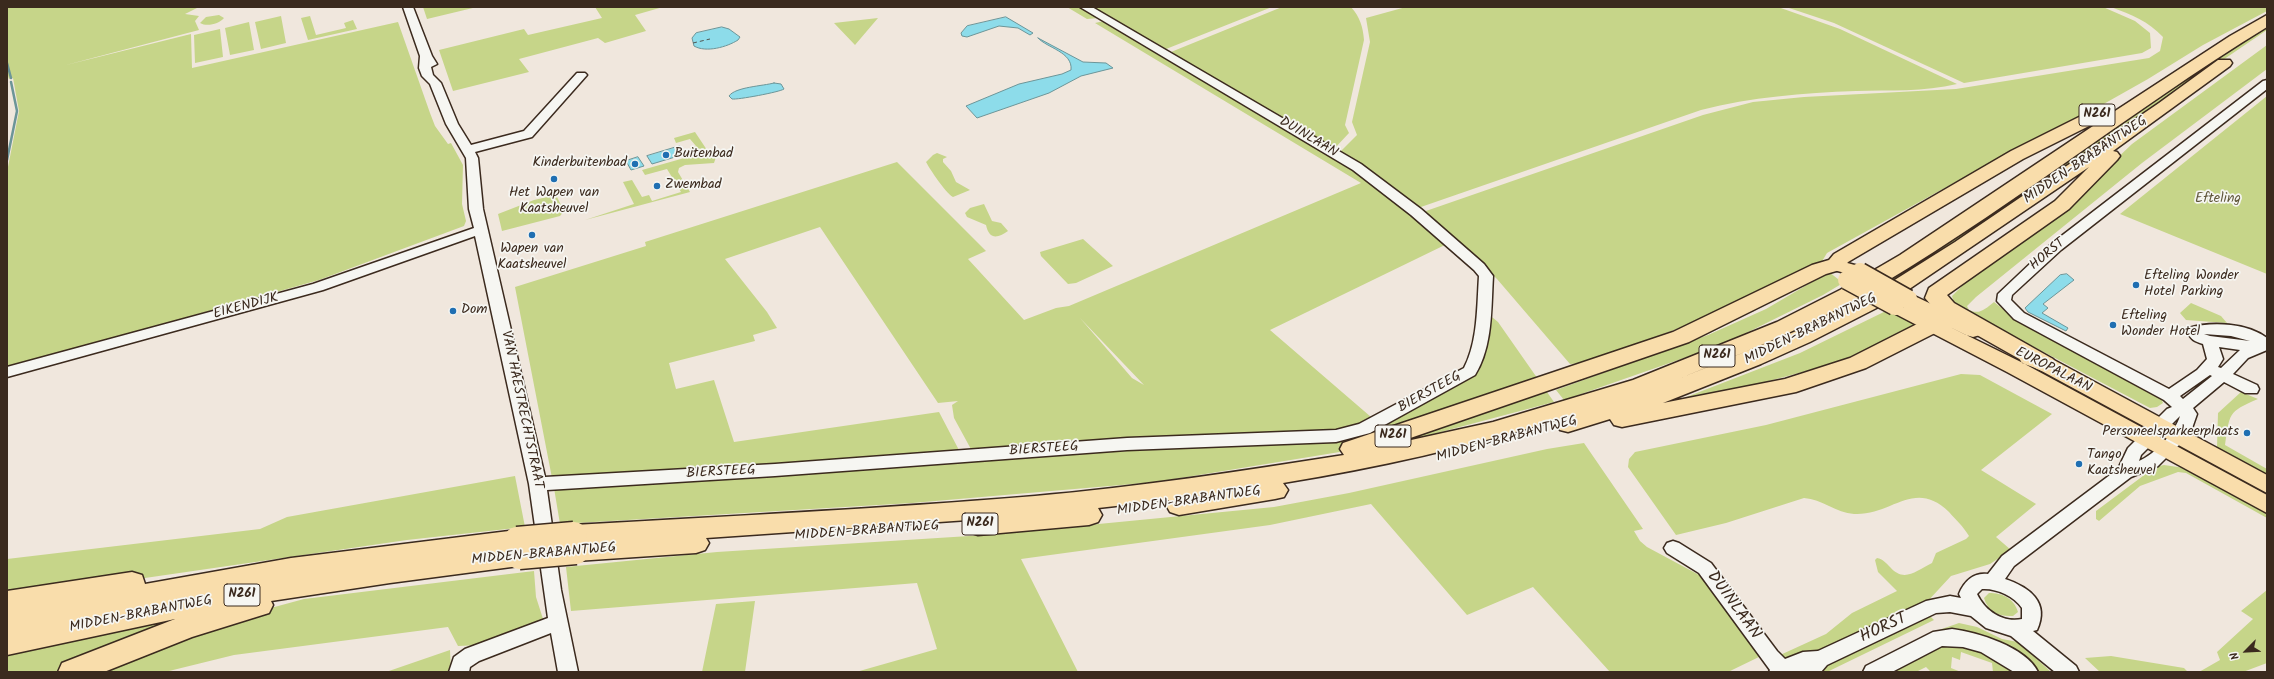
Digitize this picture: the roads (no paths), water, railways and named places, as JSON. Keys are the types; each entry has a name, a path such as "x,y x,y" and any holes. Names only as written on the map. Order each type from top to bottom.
{"highway":[{"name":"MIDDEN-BRABANTWEG","path":"7,624 92,605 259,574 393,554 518,548 1126,496 1194,488 1340,464 1470,435 1577,406 1644,384 1746,344 1846,297 1898,267 2177,76 2267,20"},
{"name":"MIDDEN-BRABANTWEG","path":"575,543 1044,520 1212,501 1388,469 1480,448 1578,422 1658,396 1753,359 1802,337 1868,304 1916,276 1962,246 2165,107 2206,75 2267,34"},
{"name":"N261","path":"1849,274 1841,258 2017,156 2078,126 2161,80 2177,76"},
{"name":"N261","path":"2045,364 1946,308 1936,298 1936,293 2062,206 2104,162 2139,135 2165,107"},
{"name":"N261","path":"1194,488 1278,465 1354,449 1589,370 1681,337 1819,269 1849,274"},
{"name":"N261","path":"1578,422 1625,419 1788,386 1858,363 1937,326"},
{"name":"MIDDEN-BRABANTWEG","path":"7,643 81,626 262,592 480,560 518,548"},
{"name":"N261","path":"72,672 138,644 222,615 285,598 389,581 480,560"},
{"name":"N261","path":"7,602 215,572 259,574"}],"main road":[{"name":"EUROPALAAN","path":"1849,274 1901,303 1937,326 2014,367 2153,433"},
{"name":"EUROPALAAN","path":"1901,303 2045,364 2267,505"},
{"name":"EUROPALAAN","path":"2171,443 2267,485"}],"street":[{"name":"VAN HAESTRECHTSTRAAT","path":"408,7 426,56 425,68 428,76 435,83 452,124 472,158 476,209 538,484 552,590 568,672"},
{"name":"DUINLAAN","path":"1085,7 1328,149 1390,191 1484,272 1486,276 1483,308"},
{"path":"468,150 528,134 581,75"},
{"name":"HORST","path":"2184,408 2170,396 2018,316 2006,305 2004,297 2030,270 2056,247 2267,82"},
{"name":"EIKENDIJK","path":"7,372 318,287 465,234 480,230"},
{"name":"BIERSTEEG","path":"538,484 775,470 1127,444 1336,436 1351,433 1375,424 1470,371 1478,356 1483,308"},
{"path":"2125,473 2134,452 2173,413 2184,408 2223,375 2243,354 2265,345 2263,341 2251,334 2204,330 2194,331 2197,337 2208,341 2214,352 2215,359 2209,368 2170,396"},
{"path":"2209,368 2251,389"},
{"path":"1993,582 2005,564 2060,521 2086,504 2125,473 2152,462 2184,430 2188,421 2188,414 2184,408"},
{"name":"DUINLAAN","path":"1673,548 1705,568 1770,657 1782,671"},
{"path":"2005,564 2013,589"},
{"path":"2023,626 2033,618 2033,611 2026,600 2013,589 1993,582 1975,583 1970,588 1972,604 1994,623 2023,626 2073,672"},
{"name":"HORST","path":"1782,671 1803,660 1820,659 1933,606 1972,604"},
{"path":"459,672 461,663 472,655 559,622"},
{"path":"2023,626 2069,672"},
{"path":"1872,672 1938,639 1951,636 1982,645 2008,656 2028,672"},
{"name":"HORST","path":"1806,672 1812,669 1820,659"}],"water":[{"path":"1006,17 1033,33 1030,35 1018,28 999,26 967,37 962,36 961,33 967,26"},
{"path":"722,27 729,29 740,37 738,40 728,45 710,49 694,46 692,38 696,33"},
{"path":"1038,38 1083,62 1106,63 1113,68 1081,76 1049,93 977,118 966,106 1019,84 1062,74 1071,70 1071,64 1064,55"},
{"path":"774,83 781,84 784,89 767,94 742,98 732,99 729,96 732,93 743,89"},
{"name":"Buitenbad","path":"680,146 685,154 652,164 647,156"},
{"name":"Kinderbuitenbad","path":"638,157 644,166 631,170 626,161"},
{"path":"2067,274 2074,280 2043,304 2048,308 2042,313 2068,328 2066,331 2028,312 2025,308 2060,275"}],"waterway":[{"path":"7,63 11,78"},
{"path":"7,160 17,111 11,82"}],"place":[{"name":"Buitenbad","path":"666,155"},
{"name":"Kinderbuitenbad","path":"635,164"},
{"name":"Het Wapen van Kaatsheuvel","path":"554,179"},
{"name":"Zwembad","path":"657,186"},
{"name":"Wapen van Kaatsheuvel","path":"532,235"},
{"name":"Efteling Wonder Hotel Parking","path":"2136,285"},
{"name":"Dom","path":"453,311"},
{"name":"Efteling Wonder Hotel","path":"2113,325"},
{"name":"Personeelsparkeerplaats","path":"2247,433"},
{"name":"Tango Kaatsheuvel","path":"2079,464"}],"park label":[{"name":"Efteling","path":"2218,200"}]}
